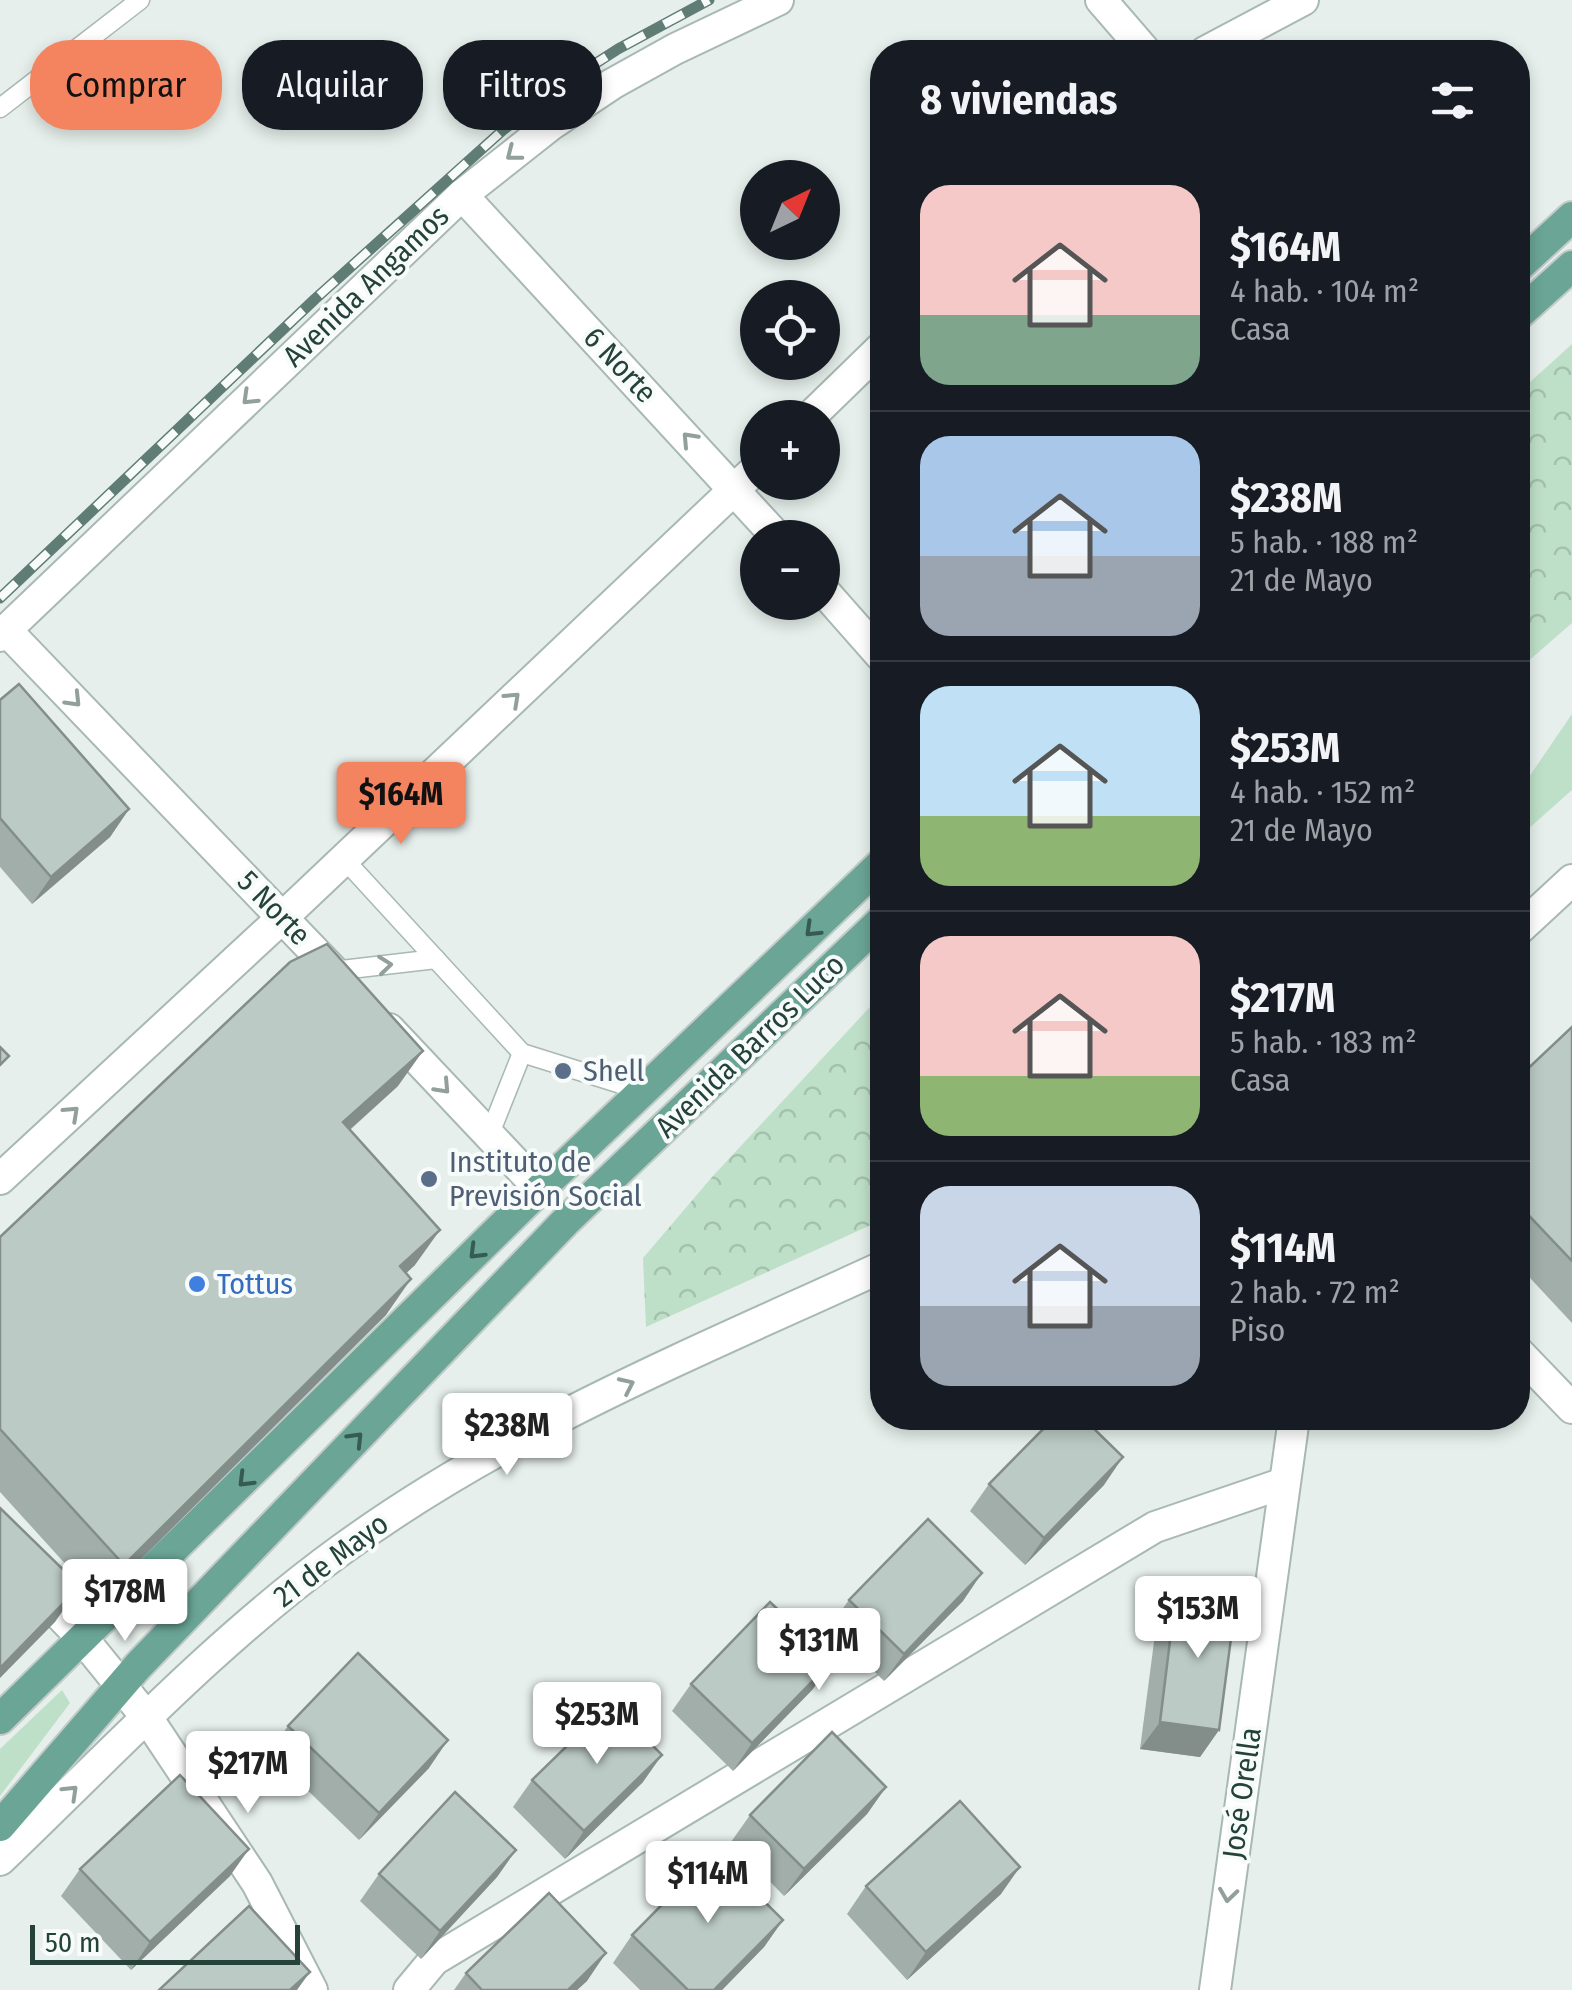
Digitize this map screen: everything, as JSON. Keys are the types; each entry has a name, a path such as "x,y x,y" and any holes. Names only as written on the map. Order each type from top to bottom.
{"main road":[{"path":"1530,256 1572,217"},
{"path":"1530,303 1572,266"},
{"name":"Avenida Barros Luco","path":"0,1719 540,1189 870,874"},
{"name":"Avenida Barros Luco","path":"0,1826 119,1686 565,1222 870,931"}],"street":[{"name":"Avenida Angamos","path":"3,633 462,195 552,124 612,84 675,48 778,0"},
{"path":"1100,0 1135,40"},
{"path":"1228,40 1303,0"},
{"name":"6 Norte","path":"462,195 762,520"},
{"path":"827,400 870,358"},
{"path":"0,1179 283,918 740,484"},
{"path":"840,609 870,643"},
{"name":"5 Norte","path":"3,633 283,918 540,1189"},
{"path":"1530,919 1572,880"},
{"name":"21 de Mayo","path":"0,1860 208,1659 272,1603 353,1541 452,1476 555,1418 870,1274"},
{"path":"1530,1364 1572,1408"},
{"name":"José Orella","path":"1215,1990 1292,1430"},
{"path":"409,1990 434,1960 1155,1526 1284,1483"},
{"path":"0,1553 83,1640 148,1718 257,1883 312,1990"}],"lane":[{"path":"0,108 140,0"},
{"path":"344,859 522,1053 643,1090"},
{"path":"333,971 436,959"},
{"path":"489,1136 522,1053"}],"green space":[{"path":"1572,344 1572,623 1530,660 1530,382"},
{"path":"1572,714 1572,790 1530,827 1530,775"},
{"path":"870,1007 870,1225 646,1327 643,1258 713,1176"},
{"path":"62,1690 70,1703 0,1796 0,1749"}],"building":[{"path":"19,684 129,809 51,877 0,818 0,700"},
{"name":"Tottus","path":"327,944 423,1051 343,1122 440,1230 400,1266 411,1279 124,1565 0,1429 0,1237 290,962"},
{"path":"1572,1027 1572,1261 1530,1217 1530,1067"},
{"path":"0,1047 9,1056 0,1065"},
{"path":"1042,1430 1095,1430 1123,1457 1044,1538 989,1484"},
{"path":"0,1508 80,1586 0,1668"},
{"path":"928,1519 982,1573 904,1654 849,1600"},
{"path":"1176,1592 1236,1600 1219,1730 1160,1722"},
{"path":"770,1602 832,1661 752,1743 691,1684"},
{"path":"358,1653 448,1740 379,1813 288,1726"},
{"path":"611,1703 662,1755 584,1831 532,1780"},
{"path":"832,1732 886,1787 804,1869 750,1815"},
{"path":"180,1775 249,1849 150,1942 80,1869"},
{"path":"455,1792 516,1850 440,1931 379,1874"},
{"path":"960,1801 1020,1867 926,1952 866,1886"},
{"path":"714,1852 783,1920 714,1990 688,1990 632,1935"},
{"path":"549,1893 606,1953 568,1990 482,1990 466,1973"},
{"path":"249,1906 310,1972 290,1990 159,1990"}],"railway":[{"path":"0,598 315,299 503,130 618,49 709,0"}],"place":[{"name":"Shell","path":"563,1071"},
{"name":"Instituto de Previsión Social","path":"429,1179"},
{"name":"Tottus","path":"197,1284"}]}
